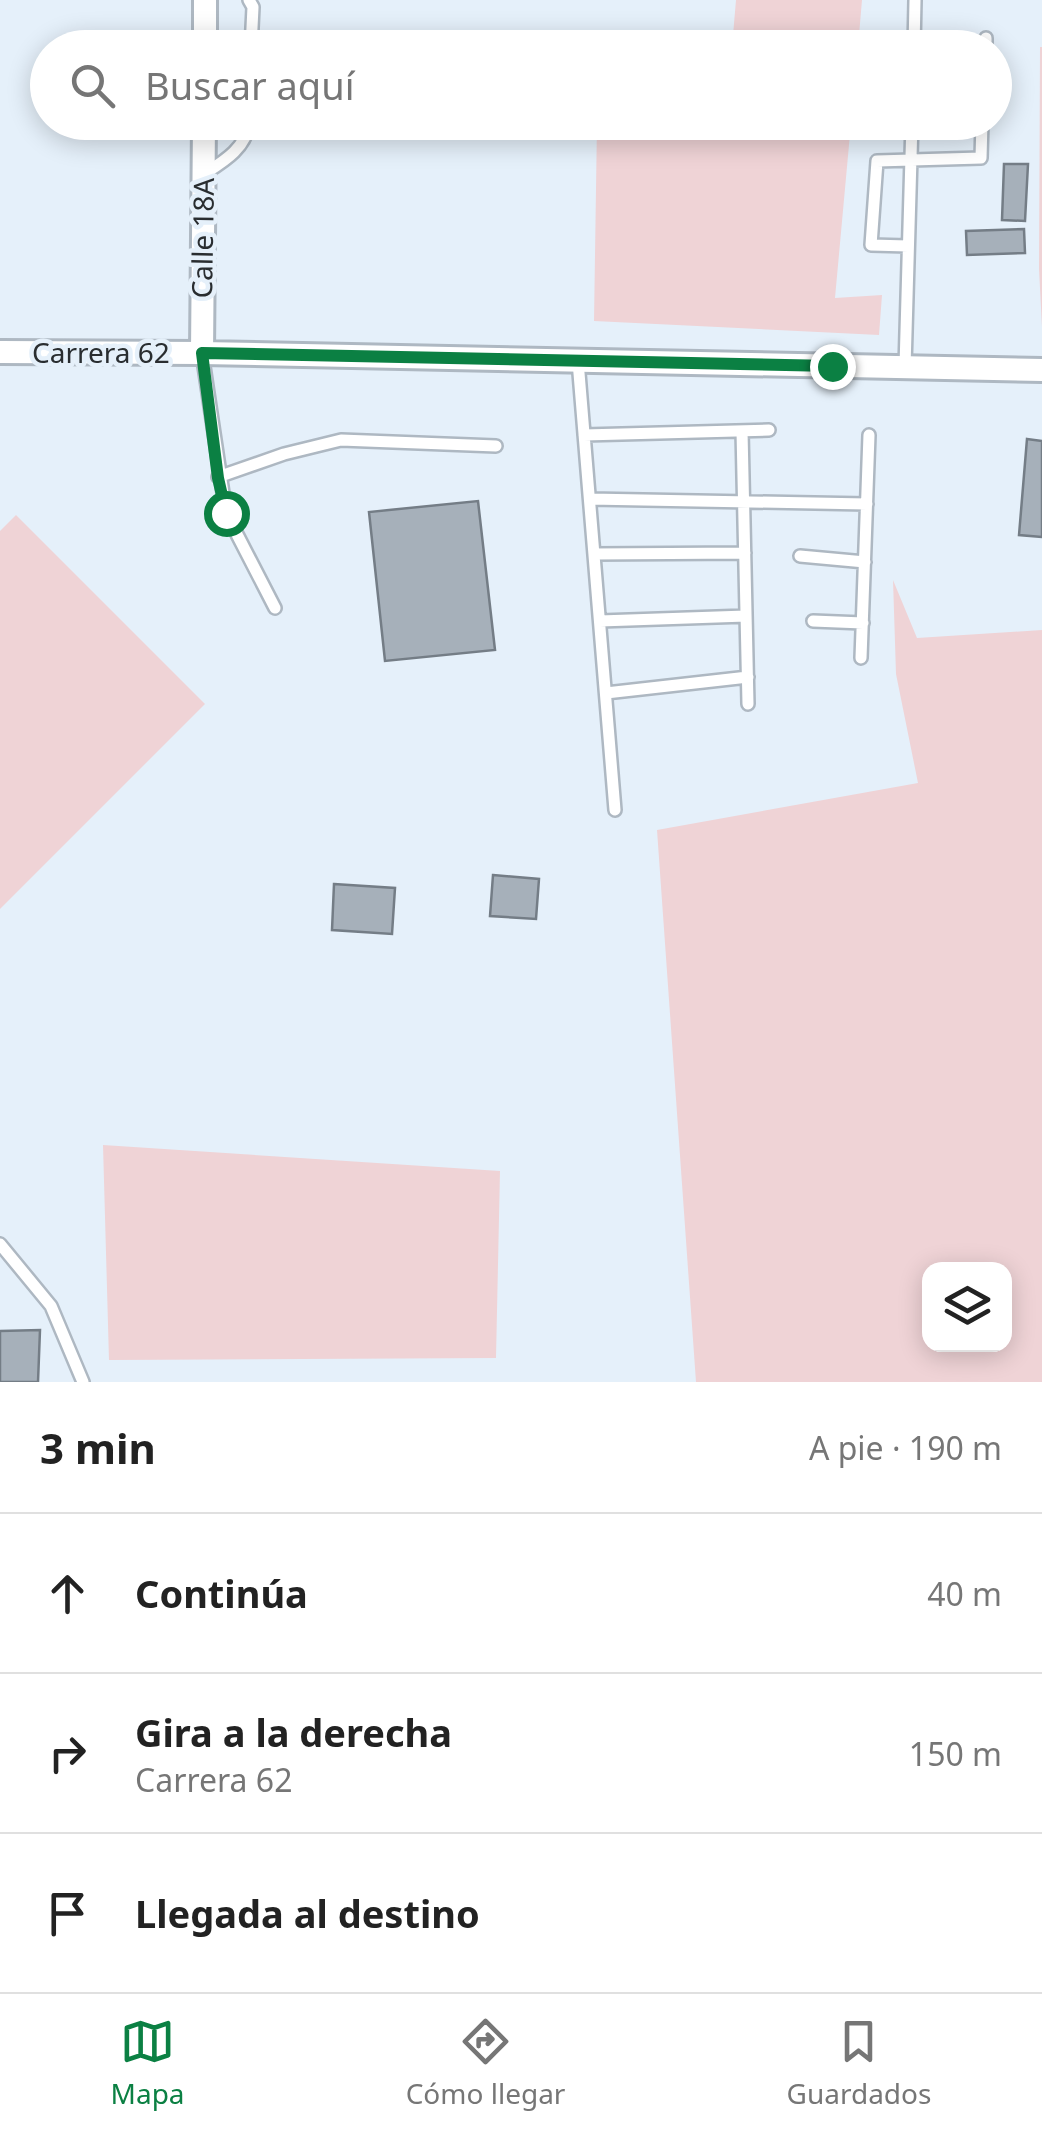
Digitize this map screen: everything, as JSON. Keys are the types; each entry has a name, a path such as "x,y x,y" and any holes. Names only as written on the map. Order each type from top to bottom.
{"street":[{"path":"205,30 206,0"},
{"name":"Calle 18A","path":"202,353 204,140"},
{"name":"Carrera 62","path":"0,352 1042,370"}],"lane":[{"path":"249,0 253,7 252,30"},
{"path":"914,30 915,0"},
{"path":"204,174 230,158 242,140"},
{"path":"905,368 912,140"},
{"path":"908,246 870,245 876,161 980,158 981,140"},
{"path":"202,353 226,513 274,608"},
{"path":"578,361 615,810"},
{"path":"584,436 769,430"},
{"path":"742,432 748,704"},
{"path":"862,658 869,435"},
{"path":"218,478 284,454 341,440 496,446"},
{"path":"590,498 867,504"},
{"path":"594,554 745,553"},
{"path":"800,556 865,562"},
{"path":"600,621 746,616"},
{"path":"813,621 863,623"},
{"path":"606,692 748,677"},
{"path":"0,1244 51,1306 84,1382"}],"shaded area":[{"path":"736,0 862,0 859,30 733,30"},
{"path":"1042,47 1042,327 1039,269"},
{"path":"597,140 849,140 835,298 882,295 879,335 594,321"},
{"path":"16,515 205,704 0,909 0,531"},
{"path":"893,580 917,638 1042,630 1042,1382 696,1382 657,830 918,783 896,674"},
{"path":"103,1145 500,1171 496,1358 109,1360"}],"building":[{"path":"1004,164 1028,164 1025,221 1002,220"},
{"path":"1024,229 1025,253 967,255 966,231"},
{"path":"1027,439 1042,441 1042,537 1019,535"},
{"path":"478,501 495,650 385,661 369,512"},
{"path":"493,875 539,879 536,919 490,916"},
{"path":"334,884 395,888 392,934 332,930"},
{"path":"40,1330 38,1382 0,1382 0,1331"}],"route":[{"path":"226,513 202,353 832,366"}]}
